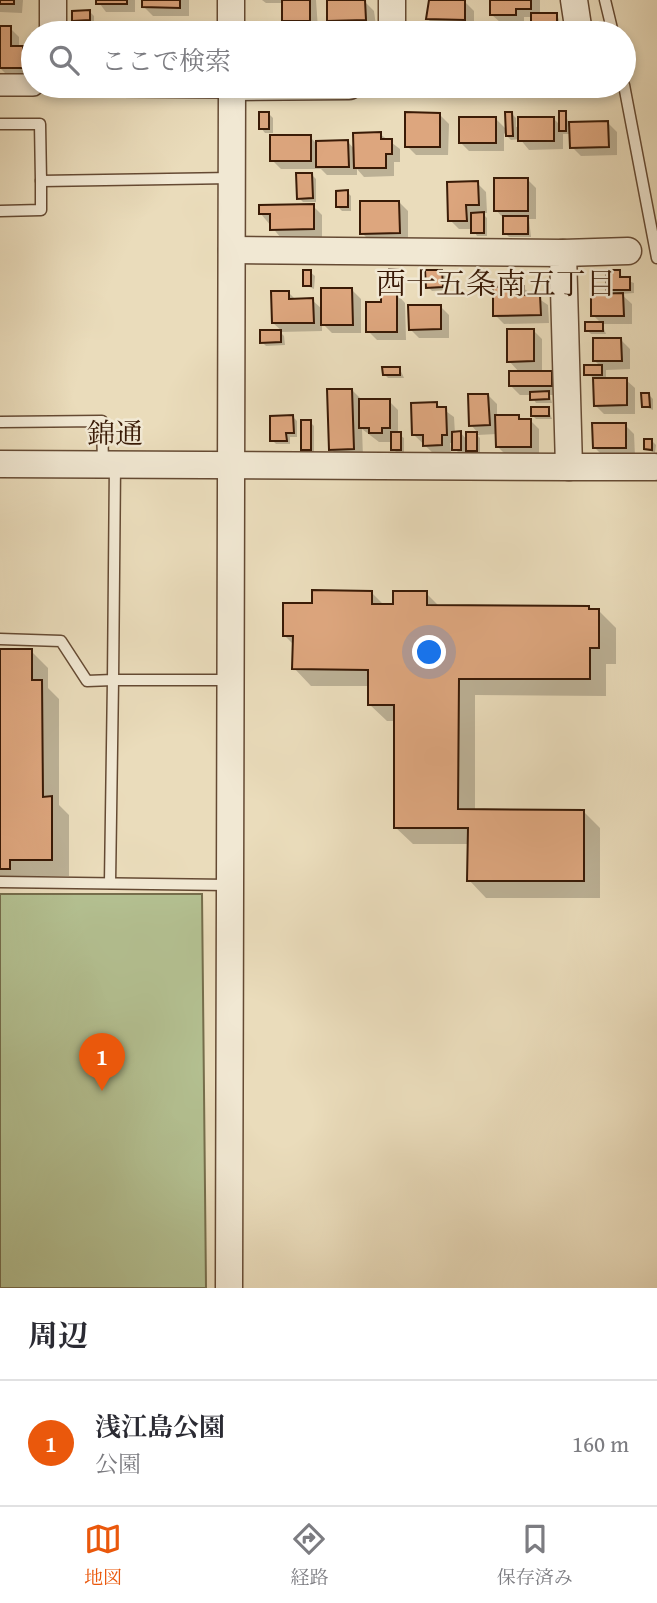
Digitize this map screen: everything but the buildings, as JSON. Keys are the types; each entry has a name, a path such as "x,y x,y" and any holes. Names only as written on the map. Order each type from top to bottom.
{"street":[{"path":"53,0 53,21"},
{"path":"231,0 231,21"},
{"path":"392,0 392,21"},
{"path":"574,0 577,21"},
{"path":"0,85 21,85"},
{"path":"229,1288 232,98"},
{"path":"232,250 563,253 628,251"},
{"path":"563,253 569,467"},
{"name":"錦通","path":"0,464 655,467"}],"lane":[{"path":"606,0 610,21"},
{"path":"626,98 657,258"},
{"path":"0,124 40,124 41,181 41,210 0,211"},
{"path":"41,181 232,178"},
{"path":"0,422 102,421 109,464 113,680 110,883"},
{"path":"0,639 61,641 87,681 231,681"},
{"path":"0,882 230,885"}],"green space":[{"path":"0,894 202,894 206,1288 0,1288"}],"place":[{"name":"浅江島公園","path":"102,1091"}],"district":[{"name":"西十五条南五丁目","path":"496,284"}]}
